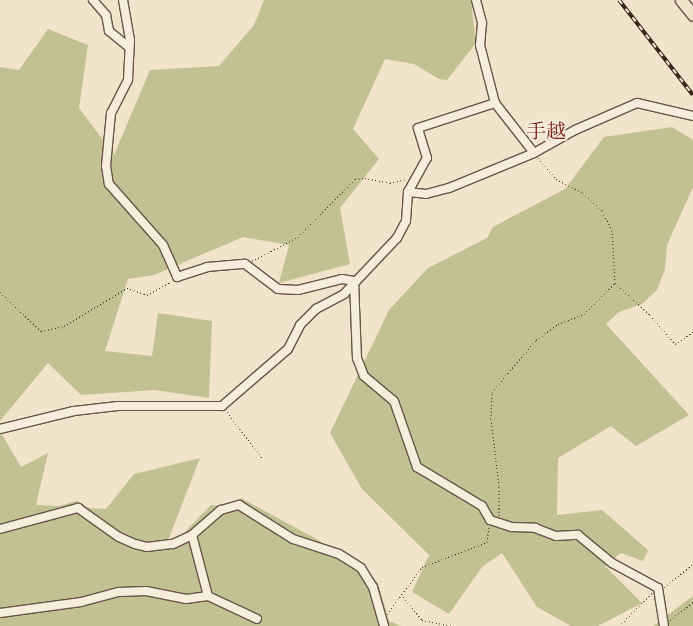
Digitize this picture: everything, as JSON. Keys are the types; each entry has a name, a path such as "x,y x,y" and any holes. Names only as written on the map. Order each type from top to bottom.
{"highway":[{"path":"681,0 693,15"}],"street":[{"path":"93,0 106,15 109,31 130,47"},
{"path":"124,0 130,47 128,80 111,113 106,166 109,184 163,246 177,277 207,267 245,264 278,289 298,290 342,279 354,281"},
{"path":"476,0 482,23 480,45 495,103 534,153"},
{"path":"0,429 74,412 118,406 222,406 288,349 300,325 316,309 344,294 354,281 397,238 406,221 408,192 427,158 418,128 495,103"},
{"path":"408,192 426,194 449,188 534,153 575,130 637,103 693,116"},
{"path":"354,281 357,358 364,376 394,400 417,467 482,506 490,520 512,527 535,528 556,536 578,535 612,563 658,588 664,625"},
{"path":"0,529 78,508 119,537 146,547 173,544 192,535 224,508 245,508 293,539 339,554 361,568 373,587 383,623"},
{"path":"192,535 208,596"},
{"path":"0,613 80,602 119,592 146,591 192,600 208,596 256,619"}],"path":[{"path":"534,153 556,179 583,192 599,207 612,230 615,283 646,312 675,344 693,332"},
{"path":"245,264 298,238 355,179 365,178 390,183 416,176"},
{"path":"0,292 41,331 64,326 127,288 147,295 177,277"},
{"path":"383,623 400,594 422,567 487,542 490,520 499,516 500,486 491,419 492,392 536,340 558,324 584,314 615,283"},
{"path":"222,406 262,458"},
{"path":"619,626 658,588 666,586 693,564"},
{"path":"400,594 422,620 454,626"},
{"path":"664,625 693,602"}],"green space":[{"path":"264,0 471,0 476,43 447,80 439,79 414,64 385,59 353,129 379,159 340,208 350,264 279,283 289,245 243,237 154,275 128,279 105,351 152,356 158,313 212,321 209,398 155,390 81,395 48,363 0,421 0,67 19,70 48,29 88,45 79,108 114,155 150,70 219,66 254,25"},
{"path":"672,127 693,140 693,187 667,245 665,269 657,290 642,304 619,312 606,324 689,415 636,446 611,426 558,458 557,515 602,510 648,550 643,561 621,553 605,566 642,603 598,626 571,626 537,607 502,553 482,567 449,614 412,592 429,555 362,489 330,433 389,310 428,268 487,238 493,227 565,189 604,137"},
{"path":"0,431 21,467 48,453 36,505 59,506 77,501 89,508 106,509 134,474 200,458 167,543 173,544 211,505 230,506 241,498 320,541 378,583 389,621 401,626 0,626"},
{"path":"693,596 693,626 653,626"}],"railway":[{"path":"619,0 693,95"}],"district":[{"name":"手越","path":"546,130"}]}
